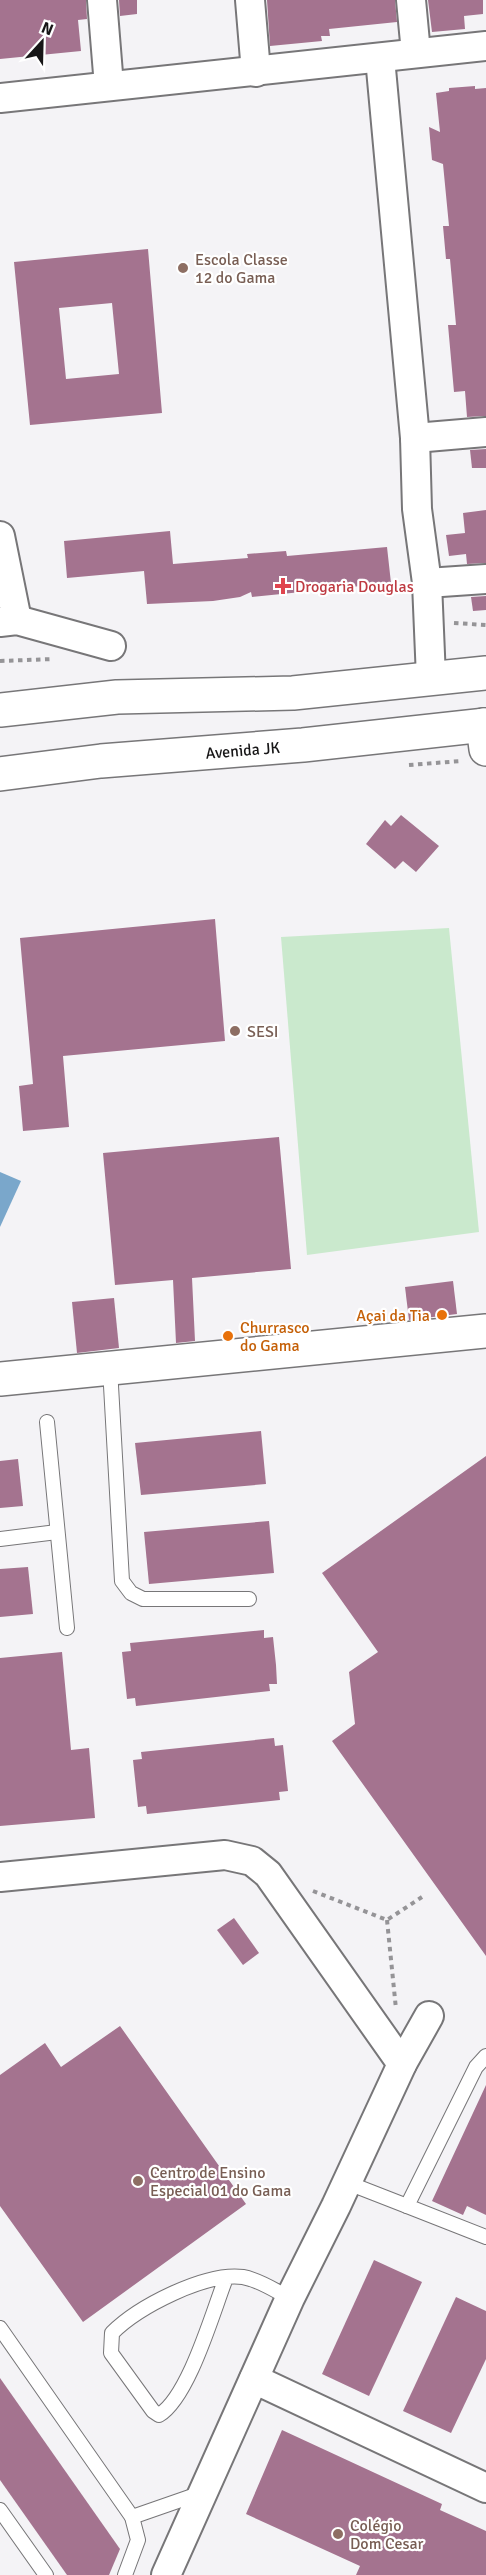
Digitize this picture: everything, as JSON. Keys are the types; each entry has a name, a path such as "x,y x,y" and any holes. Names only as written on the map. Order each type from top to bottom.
{"main road":[{"path":"0,710 117,697 293,693 486,673"},
{"path":"293,693 276,711 276,720 278,728 284,734 303,745"},
{"name":"Avenida JK","path":"0,774 101,761 485,733"},
{"path":"0,1379 486,1331"}],"street":[{"path":"102,0 109,86"},
{"path":"250,0 256,72"},
{"path":"411,0 416,53"},
{"path":"0,98 486,46"},
{"path":"380,58 415,438 417,509 427,584 431,678"},
{"path":"415,438 486,432"},
{"path":"0,536 8,621 111,646"},
{"path":"427,584 486,579"},
{"path":"0,1877 225,1855 252,1861 268,1874 402,2064"},
{"path":"166,2575 290,2298 348,2183 402,2064 429,2016"},
{"path":"254,2379 486,2488"}],"lane":[{"path":"110,1368 123,1581 131,1593 143,1599 249,1599"},
{"path":"47,1422 67,1628"},
{"path":"0,1539 57,1532"},
{"path":"407,2206 476,2067 486,2056"},
{"path":"348,2183 486,2237"},
{"path":"226,2278 179,2394 168,2409 159,2415 153,2411 111,2353 112,2333 152,2304 199,2284 226,2278 242,2277 256,2281 290,2298"},
{"path":"0,2328 132,2517 138,2540 125,2575"},
{"path":"132,2517 204,2492"},
{"path":"0,2510 46,2575"}],"path":[{"path":"430,622 486,625"},
{"path":"311,1891 387,1920"},
{"path":"387,1920 422,1897"},
{"path":"387,1920 397,2020"}],"green space":[{"path":"449,928 479,1232 307,1255 281,937"}],"water":[{"path":"0,1172 21,1181 0,1227"}],"building":[{"path":"0,0 86,0 87,19 78,20 81,51 0,59"},
{"path":"119,0 137,0 137,14 120,16"},
{"path":"267,0 395,0 397,22 329,29 330,36 321,36 322,41 270,46"},
{"path":"428,0 483,0 483,14 464,16 465,29 432,32"},
{"path":"475,86 475,89 486,88 486,416 467,417 465,391 454,392 448,325 456,325 450,259 446,259 443,226 449,226 443,164 432,160 429,127 440,132 436,93 449,91 449,88"},
{"path":"148,249 162,413 30,425 14,262","holes":["112,303 119,374 66,379 59,308"]},
{"path":"486,449 486,468 472,468 470,450"},
{"path":"486,510 486,563 467,564 466,554 449,556 446,535 465,533 463,513"},
{"path":"170,531 173,564 248,558 247,554 286,551 287,556 387,547 391,583 252,597 251,592 240,597 213,601 147,604 144,571 67,578 64,541"},
{"path":"486,596 486,610 473,611 471,597"},
{"path":"401,815 439,846 416,872 403,861 395,869 366,844 385,820 391,826"},
{"path":"215,919 225,1041 63,1056 69,1127 23,1131 19,1086 33,1084 20,938"},
{"path":"279,1137 291,1269 192,1278 195,1341 176,1343 173,1280 115,1285 103,1153"},
{"path":"453,1281 457,1314 409,1320 405,1287"},
{"path":"114,1298 119,1348 77,1353 72,1302"},
{"path":"261,1431 266,1484 141,1495 135,1443"},
{"path":"486,1456 486,1956 332,1741 355,1724 349,1672 378,1652 322,1573"},
{"path":"18,1459 23,1506 0,1508 0,1461"},
{"path":"269,1521 274,1573 149,1584 144,1532"},
{"path":"28,1567 33,1614 0,1617 0,1569"},
{"path":"264,1630 264,1638 273,1637 276,1665 277,1684 269,1684 270,1691 136,1706 135,1698 127,1699 122,1652 131,1651 130,1643"},
{"path":"62,1652 71,1750 89,1748 95,1818 0,1826 0,1658"},
{"path":"274,1738 275,1746 283,1745 288,1791 279,1792 280,1800 147,1814 146,1806 138,1807 133,1760 142,1759 141,1752"},
{"path":"234,1918 259,1953 243,1965 217,1930"},
{"path":"120,2026 246,2204 83,2322 0,2206 0,2075 45,2043 61,2067"},
{"path":"486,2085 486,2215 467,2206 463,2215 432,2201"},
{"path":"374,2260 422,2282 369,2396 322,2374"},
{"path":"456,2297 486,2311 486,2359 451,2433 403,2411"},
{"path":"0,2378 120,2549 109,2575 67,2575 0,2480"},
{"name":"Colégio Dom Cesar","path":"282,2430 442,2504 440,2510 486,2531 486,2575 356,2575 360,2566 246,2514"}],"place":[{"name":"Escola Classe 12 do Gama","path":"183,268"},
{"name":"Drogaria Douglas","path":"283,586"},
{"name":"SESI","path":"235,1031"},
{"name":"Açai da Tia","path":"442,1315"},
{"name":"Churrasco do Gama","path":"228,1336"},
{"name":"Centro de Ensino Especial 01 do Gama","path":"138,2181"},
{"name":"Colégio Dom Cesar","path":"338,2534"}]}
